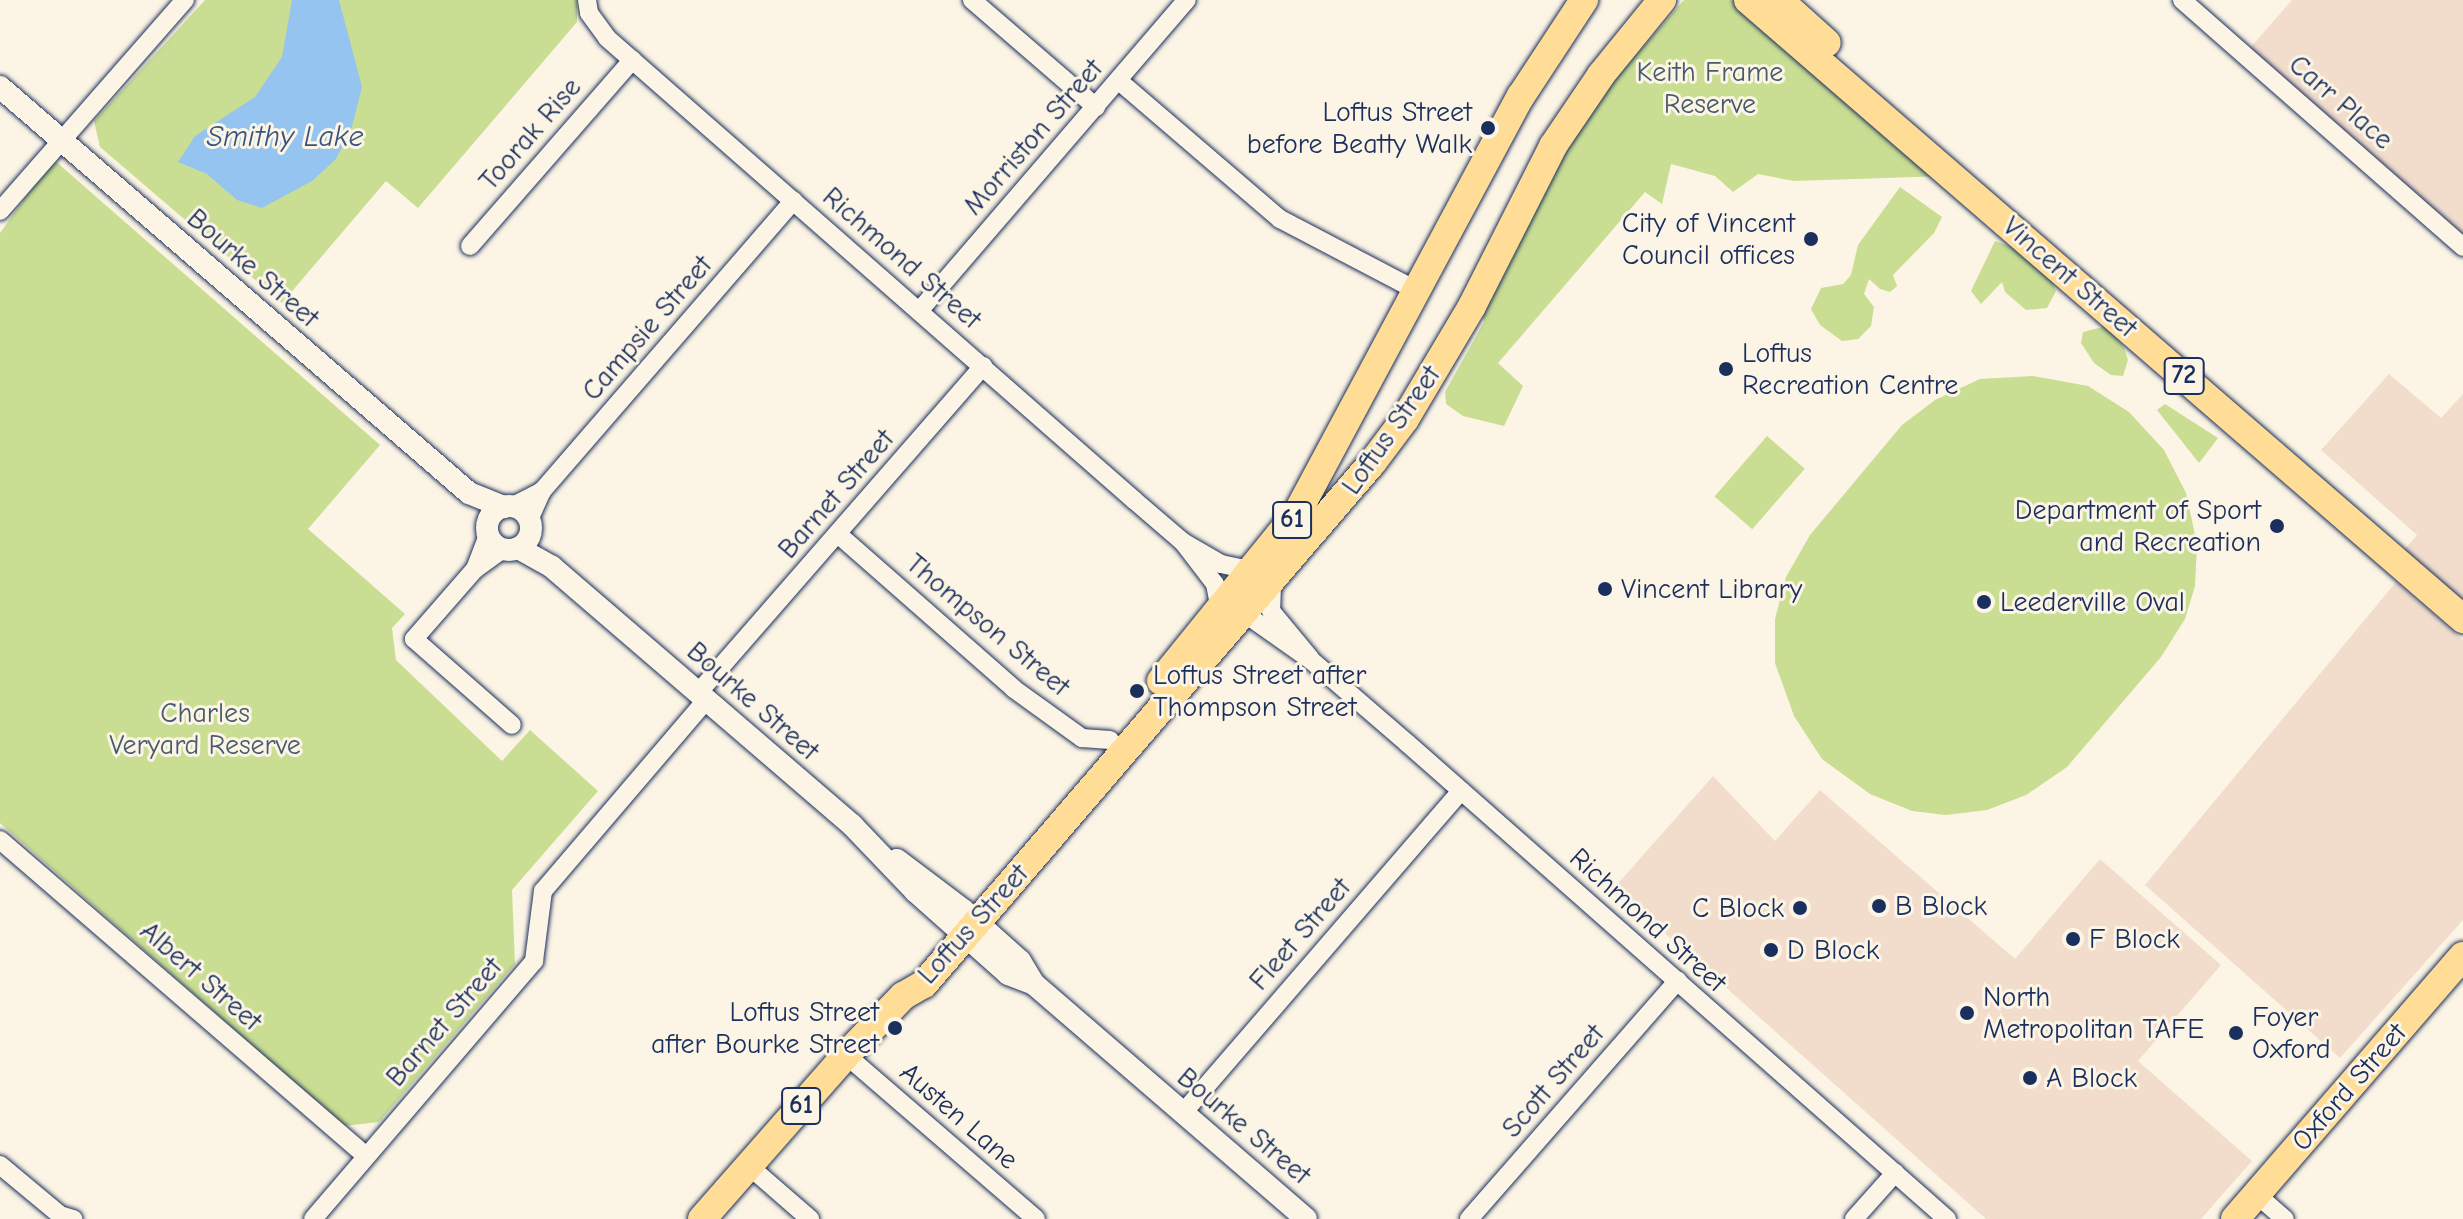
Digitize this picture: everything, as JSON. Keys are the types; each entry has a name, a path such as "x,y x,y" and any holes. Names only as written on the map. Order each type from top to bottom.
{"main road":[{"name":"Loftus Street","path":"1262,578 1521,96 1584,0"},
{"name":"Loftus Street","path":"964,923 1110,740 1405,419 1472,306 1553,146 1601,75 1662,0"},
{"name":"Vincent Street","path":"1748,0 2463,619"},
{"name":"Vincent Street","path":"1779,0 2463,599"},
{"name":"Loftus Street","path":"702,1219 846,1055 903,996 913,970 964,923 1232,610"},
{"name":"Oxford Street","path":"2235,1219 2463,956"}],"street":[{"path":"0,211 59,139 185,0"},
{"path":"972,0 1096,107"},
{"name":"Morriston Street","path":"920,310 1187,0"},
{"name":"Carr Place","path":"2182,0 2463,247"},
{"name":"Richmond Street","path":"588,6 632,60 1183,542 1221,564 1262,578 1271,611 1312,661"},
{"name":"Toorak Rise","path":"470,246 632,60"},
{"path":"1119,81 1280,219 1418,291"},
{"name":"Bourke Street","path":"0,87 469,493 519,516 552,567"},
{"name":"Campsie Street","path":"519,516 793,201"},
{"name":"Barnet Street","path":"313,1219 534,961 543,891 702,697 983,366"},
{"name":"Bourke Street","path":"469,493 499,540 552,567 964,923 1020,961 1034,984 1306,1219"},
{"path":"499,540 492,515 519,516"},
{"path":"512,725 414,639 519,516"},
{"name":"Thompson Street","path":"839,535 1014,689 1082,738 1110,740"},
{"name":"Richmond Street","path":"1183,542 1232,610 1312,661 1678,980 1695,1001 1947,1219"},
{"name":"Fleet Street","path":"1182,1114 1461,791"},
{"name":"Albert Street","path":"0,840 365,1155"},
{"name":"Scott Street","path":"1469,1219 1678,980"},
{"name":"Austen Lane","path":"846,1055 1036,1219"},
{"path":"0,1165 60,1215 73,1219"},
{"path":"749,1166 810,1219"},
{"path":"1854,1219 1895,1173"},
{"path":"2256,1194 2285,1219"}],"shaded area":[{"path":"2292,0 2463,0 2463,252 2243,56"},
{"path":"2389,374 2441,418 2463,394 2463,612 2399,556 2417,535 2321,450"},
{"path":"2396,582 2463,640 2463,920 2340,1058 2145,885"},
{"name":"North Metropolitan TAFE","path":"1713,776 1775,841 1820,790 2015,959 2100,859 2221,965 2138,1061 2252,1161 2201,1219 1986,1219 1614,888"}],"green space":[{"path":"205,0 577,0 577,22 418,208 386,181 282,303 100,147 94,121"},
{"name":"Keith Frame Reserve","path":"1684,0 1732,0 1946,176 1794,181 1758,174 1733,192 1715,176 1671,164 1662,204 1645,192 1498,363 1523,386 1504,426 1463,416 1446,404 1445,392 1484,322 1482,314 1560,157 1602,94"},
{"name":"Charles Veryard Reserve","path":"53,159 380,445 308,529 405,614 392,628 396,660 502,761 530,730 598,791 512,890 515,964 379,1122 344,1126 0,823 0,233"},
{"path":"1900,187 1942,217 1934,233 1893,275 1897,286 1890,292 1880,289 1869,279 1864,294 1874,307 1871,326 1858,339 1842,341 1820,325 1811,309 1821,288 1843,284 1851,275 1858,245"},
{"path":"1995,241 2018,249 2049,276 2056,291 2047,308 2026,310 2005,292 2002,282 1981,304 1971,291"},
{"path":"2107,326 2124,348 2128,360 2123,376 2111,375 2094,363 2081,343 2083,332"},
{"name":"Leederville Oval","path":"2033,376 2088,386 2129,412 2164,450 2186,493 2197,544 2195,586 2185,619 2161,657 2067,767 2026,795 1987,810 1946,815 1912,811 1870,794 1822,759 1794,716 1775,663 1775,619 1786,577 1810,535 1902,425 1935,400 1980,379"},
{"path":"2165,404 2218,438 2199,463 2157,410"},
{"path":"1767,436 1805,469 1752,529 1715,496"}],"water":[{"name":"Smithy Lake","path":"292,0 339,0 362,87 351,130 336,159 312,181 262,208 237,200 207,174 178,162 195,136 255,97 282,57"}],"place":[{"name":"Loftus Street before Beatty Walk","path":"1488,128"},
{"name":"City of Vincent Council offices","path":"1811,239"},
{"name":"Loftus Recreation Centre","path":"1726,369"},
{"name":"Department of Sport and Recreation","path":"2277,526"},
{"name":"Vincent Library","path":"1605,589"},
{"name":"Leederville Oval","path":"1984,602"},
{"name":"Loftus Street after Thompson Street","path":"1137,691"},
{"name":"B Block","path":"1879,906"},
{"name":"C Block","path":"1800,908"},
{"name":"F Block","path":"2073,939"},
{"name":"D Block","path":"1771,950"},
{"name":"North Metropolitan TAFE","path":"1967,1013"},
{"name":"Loftus Street after Bourke Street","path":"895,1028"},
{"name":"Foyer Oxford","path":"2236,1033"},
{"name":"A Block","path":"2030,1078"}]}
